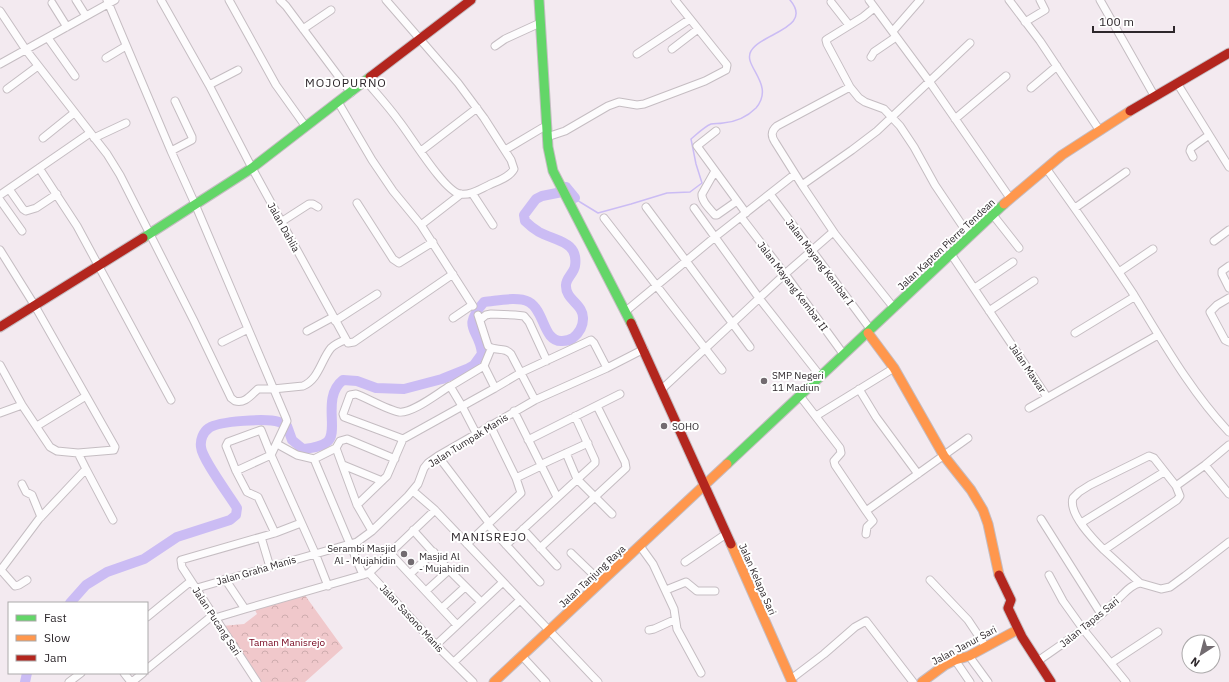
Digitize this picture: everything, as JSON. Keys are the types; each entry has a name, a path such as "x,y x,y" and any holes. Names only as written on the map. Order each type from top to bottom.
{"main road":[{"path":"0,327 160,228 252,168 470,0"},
{"name":"Jalan Kelapa Sari","path":"539,0 547,137 551,162 557,180 626,311 644,349 792,680"},
{"name":"Jalan Kapten Pierre Tendean","path":"704,485 869,332 1010,198 1046,168 1100,131 1177,83 1229,53"},
{"path":"869,332 894,368 944,456 971,490 983,510 989,528 997,572 1011,600 1008,608 1017,630 1050,682"},
{"name":"Jalan Tanjung Raya","path":"494,682 704,485"},
{"name":"Jalan Janur Sari","path":"922,682 945,665 969,656 1017,630"}],"street":[{"path":"76,0 86,16"},
{"name":"Jalan Dahlia","path":"161,0 209,86 345,340"},
{"path":"229,0 276,85 306,127"},
{"path":"280,0 351,93"},
{"path":"366,81 443,181 455,192 460,194 472,193 513,172 514,165 505,150 458,82 386,0"},
{"path":"547,137 565,131 608,106 619,102 637,105 644,104 705,81 726,70 727,65 675,0"},
{"path":"869,0 929,81 1010,198"},
{"path":"870,57 894,34 920,0"},
{"path":"1009,0 1057,66 1100,131"},
{"path":"1025,22 1045,10 1040,0"},
{"path":"1100,0 1155,97"},
{"path":"0,64 67,28 110,1 126,46 287,419 271,455 236,471"},
{"path":"831,2 849,25"},
{"path":"52,3 67,28"},
{"path":"874,8 826,41 850,87 859,98 865,102 880,106 893,117 905,132 934,185 970,237"},
{"path":"303,29 331,10"},
{"path":"0,11 26,50 107,154 120,175 231,398 235,401 243,402 258,389 303,386 310,382 331,348 345,340 350,343 354,342 453,274"},
{"path":"637,54 690,19"},
{"path":"495,46 505,39 540,23"},
{"path":"672,49 698,29"},
{"path":"48,38 75,76"},
{"path":"802,185 869,138 970,43"},
{"path":"106,58 126,46"},
{"path":"7,89 38,66"},
{"path":"1031,88 1057,66"},
{"path":"209,86 238,70"},
{"path":"955,118 1006,76"},
{"path":"1177,83 1229,167"},
{"path":"850,87 777,126 773,130 773,138 833,232 894,308"},
{"path":"171,151 192,140 175,101"},
{"path":"338,102 372,160 393,191 422,224 472,306 453,318"},
{"path":"421,151 477,108"},
{"path":"43,138 74,113"},
{"path":"0,195 39,168 92,135 126,123"},
{"path":"505,150 542,128"},
{"name":"Jalan Mayang Kembar II","path":"716,131 697,146 737,201 744,215 785,274 844,355"},
{"path":"1193,157 1190,153 1191,148 1209,136"},
{"path":"39,168 58,194 77,226 171,400"},
{"path":"1046,168 1119,272 1158,335 1202,401 1229,432"},
{"path":"715,171 702,196 703,200 715,215 737,201"},
{"path":"1075,208 1126,172"},
{"path":"626,311 715,237 795,174"},
{"path":"9,189 26,211 36,208 58,194"},
{"path":"472,193 493,225"},
{"path":"422,224 460,194"},
{"name":"Jalan Mayang Kembar I","path":"770,194 812,250 869,332"},
{"path":"0,200 22,231"},
{"path":"356,203 394,259 399,263 433,242"},
{"path":"281,222 309,204 313,204 318,207"},
{"path":"646,207 750,347"},
{"path":"694,208 759,298 821,377"},
{"path":"993,215 1020,248"},
{"path":"604,218 722,370"},
{"path":"1214,241 1229,230"},
{"path":"662,389 785,274 833,232"},
{"path":"1119,272 1153,249"},
{"path":"0,250 35,306 115,447 114,450 78,453 54,450 47,443 22,405 0,365"},
{"name":"Jalan Mawar","path":"951,254 1047,397 1158,335"},
{"path":"975,288 1013,262"},
{"path":"1229,266 1222,271 1222,274 1229,288"},
{"path":"989,311 1034,281"},
{"path":"307,331 334,319 377,294"},
{"path":"1075,333 1134,296"},
{"path":"1229,298 1217,305 1210,312 1225,340 1229,342"},
{"path":"491,349 485,340 480,317 491,314 525,317 529,322 547,361"},
{"path":"222,342 248,329"},
{"path":"358,505 387,476 404,439 522,372 592,340 607,368"},
{"path":"491,349 500,348 509,351 522,372 535,400"},
{"path":"404,439 344,417 343,414 350,395 356,394 393,410 402,412 415,407 484,366 491,349"},
{"name":"Jalan Tumpak Manis","path":"315,553 350,544 364,538 413,490 418,484 424,468 438,456 535,400 607,368 644,349"},
{"path":"484,366 495,388"},
{"path":"816,416 894,368"},
{"path":"449,387 450,386 462,406 476,433"},
{"path":"859,389 876,417 918,474"},
{"path":"528,440 620,394"},
{"path":"37,426 86,396"},
{"path":"800,396 840,448 841,453 834,461 835,465 873,521 867,527 866,534"},
{"path":"1029,408 1047,397"},
{"path":"0,413 22,405"},
{"path":"540,548 626,468 625,462 597,406"},
{"path":"514,411 540,466 557,497"},
{"path":"506,545 595,463 596,460 575,416"},
{"path":"467,544 521,494 516,478 490,425"},
{"path":"275,533 258,496 247,492 236,471 226,446 228,442 261,430 328,586"},
{"path":"866,511 968,438"},
{"path":"277,444 298,455 314,460 336,448 340,441 347,439 395,459"},
{"path":"516,478 588,443"},
{"path":"1176,486 1229,445"},
{"path":"336,448 358,505 372,531"},
{"path":"78,453 113,520"},
{"path":"566,453 577,479 612,514"},
{"path":"438,456 489,524 540,582"},
{"path":"1104,550 1178,500 1180,496 1176,486 1154,458 1149,456 1083,489 1076,495 1072,502 1074,511 1092,538 1104,550 1140,583 1144,583 1158,589 1170,587 1227,543 1229,552"},
{"path":"314,460 350,544 366,574"},
{"path":"343,465 382,481"},
{"path":"1205,465 1229,494"},
{"path":"26,580 15,586 0,570 41,517 86,468"},
{"path":"1081,523 1164,472"},
{"path":"22,484 26,492 32,495 41,517"},
{"path":"413,490 435,510 598,682"},
{"path":"148,668 214,616 245,609 366,574 435,510"},
{"path":"1041,518 1101,614"},
{"path":"270,567 261,537 301,523"},
{"path":"523,529 557,566"},
{"path":"413,530 465,587 481,602"},
{"path":"685,562 726,534"},
{"name":"Jalan Pucang Sari","path":"255,680 197,588 182,567 180,561 182,559 261,537"},
{"path":"640,546 653,564 666,590 674,609 676,629 701,673"},
{"path":"389,552 457,625"},
{"path":"410,574 434,552"},
{"name":"Jalan Graha Manis","path":"197,588 315,553"},
{"path":"571,553 601,582"},
{"path":"426,592 449,570"},
{"name":"Jalan Sasono Manis","path":"366,574 473,682"},
{"path":"1049,575 1083,629 1126,682"},
{"path":"225,579 245,609"},
{"path":"930,580 968,620 986,647"},
{"path":"148,616 191,581"},
{"path":"436,644 503,582"},
{"path":"666,590 686,582 697,591 715,591"},
{"name":"Jalan Tapas Sari","path":"1038,661 1083,629 1130,587 1140,583"},
{"path":"442,608 465,587"},
{"path":"454,662 520,600"},
{"path":"649,630 674,620"},
{"path":"792,680 855,627 866,621 869,622 913,682"},
{"path":"1111,663 1158,632"},
{"path":"522,656 546,682"},
{"path":"969,656 988,682"},
{"path":"955,660 970,682"},
{"path":"69,682 79,674"},
{"path":"125,674 132,682 142,674"},
{"path":"246,682 255,680"}],"green space":[{"name":"Taman Manisrejo","path":"304,594 343,648 305,682 257,682 222,626 244,624 257,614 254,608"}],"waterway":[{"path":"575,198 598,213 667,193 690,192 702,183 696,164 691,139 711,124 736,120 749,114 756,108 761,99 761,83 749,57 751,51 757,45 791,24 795,17 796,9 790,0"},
{"path":"71,602 86,585 107,572 144,559 177,537 230,520 236,515 237,508 206,460 201,447 204,434 209,428 232,422 254,420 273,421 287,426 292,440 303,449 322,445 331,437 333,396 337,387 343,380 357,381 376,388 404,389 442,379 474,365 482,354 481,345 472,324 473,318 484,302 513,299 529,302 538,312 551,337 562,341 573,338 580,329 583,319 581,309 568,295 566,290 566,282 575,266 573,251 564,243 533,228 525,221 524,215 536,199 542,196 562,192 566,187 575,198"},
{"path":"25,682 27,674"}],"traffic: fast":[{"path":"539,0 548,147 553,171 631,323"},
{"path":"143,238 252,168 370,77"},
{"path":"727,464 1004,204"}],"traffic: slow":[{"path":"1004,204 1062,155 1130,111"},
{"path":"868,333 894,368 944,456 971,490 983,510 988,524 999,575"},
{"path":"494,682 727,464"},
{"path":"731,544 792,682"},
{"path":"922,682 945,665 969,656 1017,630"}],"traffic: jam":[{"path":"370,77 471,0"},
{"path":"1130,111 1229,53"},
{"path":"0,327 143,238"},
{"path":"631,323 731,544"},
{"path":"999,575 1011,600 1008,608 1022,637 1051,682"}],"place":[{"name":"SMP Negeri 11 Madiun","path":"764,381"},
{"name":"SOHO","path":"664,426"},
{"name":"Serambi Masjid Al - Mujahidin","path":"404,554"},
{"name":"Masjid Al - Mujahidin","path":"411,562"}],"district":[{"name":"MOJOPURNO","path":"346,83"},
{"name":"MANISREJO","path":"489,537"}]}
